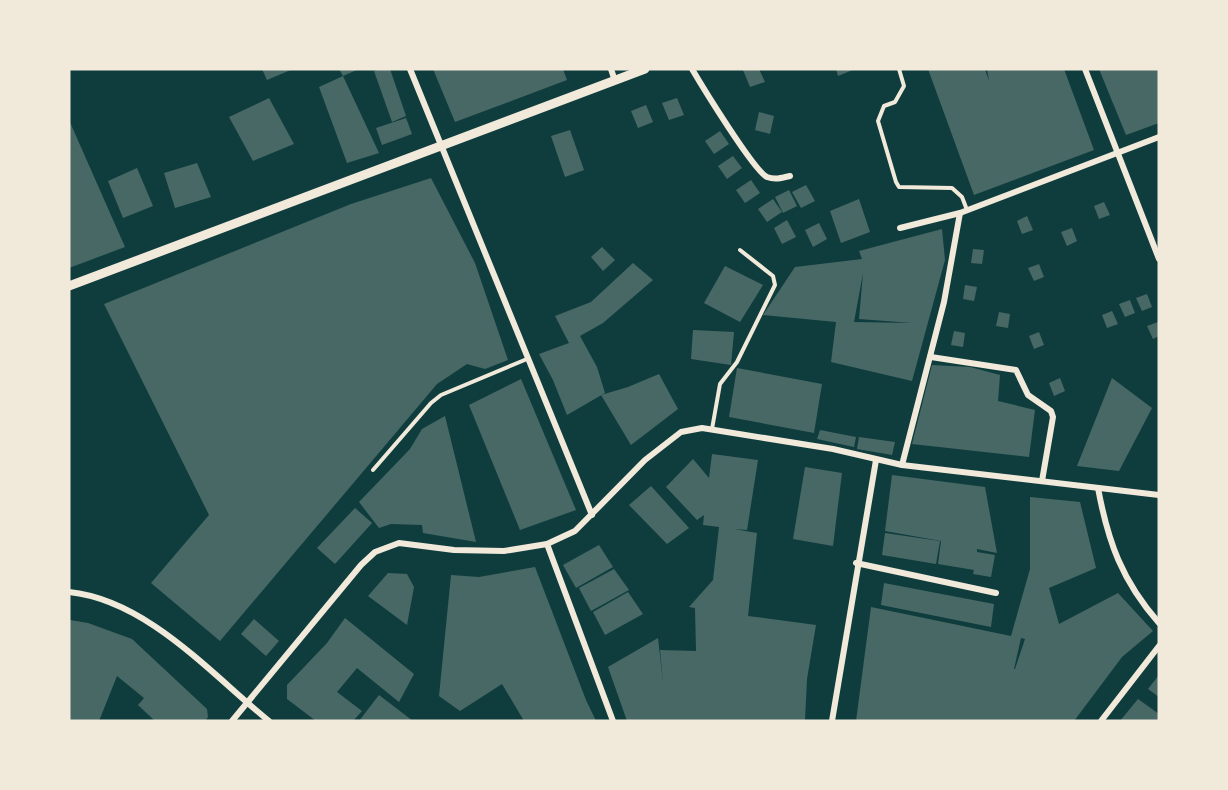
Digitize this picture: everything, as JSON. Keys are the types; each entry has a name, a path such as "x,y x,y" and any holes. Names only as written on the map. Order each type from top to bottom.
{"street":[{"path":"410,69 592,515"},
{"path":"611,69 615,81"},
{"path":"69,286 645,69"},
{"path":"692,69 715,108 764,175 778,179 790,176"},
{"path":"1085,69 1159,259"},
{"path":"900,228 967,211 1159,137"},
{"path":"902,465 944,302 960,213"},
{"path":"931,357 1011,367 1016,370 1028,395 1051,411 1053,417 1042,481"},
{"path":"232,721 361,565 375,552 392,545 408,543 454,550 504,551 547,544 575,531 645,460 681,432 712,429 833,449 902,465 1159,495"},
{"path":"832,721 856,563 876,460"},
{"path":"1098,488 1105,528 1113,554 1138,597 1159,623"},
{"path":"547,544 613,721"},
{"path":"856,563 996,593"},
{"path":"69,592 105,599 136,613 269,721"},
{"path":"1101,721 1159,646"}],"lane":[{"path":"899,69 904,86 899,98 884,106 879,122 896,182 899,187 907,189 952,188 962,197 967,211"},
{"path":"712,429 720,384 737,362 775,285 773,276 740,250"},
{"path":"373,470 431,403 441,395 527,359"}],"building":[{"path":"262,69 293,69 267,80"},
{"path":"339,69 359,69 343,76"},
{"path":"390,69 406,116 392,122 374,71"},
{"path":"433,69 563,69 567,80 455,122"},
{"path":"759,69 765,82 750,87 743,70"},
{"path":"836,69 855,69 838,76"},
{"path":"928,69 985,69 989,81 987,69 1064,69 1094,150 974,195"},
{"path":"1099,69 1159,69 1159,123 1126,135"},
{"path":"343,76 379,153 347,163 319,87"},
{"path":"269,98 294,144 253,161 229,117"},
{"path":"677,98 684,115 669,120 662,103"},
{"path":"646,105 653,122 638,128 631,111"},
{"path":"759,112 774,116 770,134 755,130"},
{"path":"406,118 412,134 382,145 376,128"},
{"path":"69,120 125,247 69,268"},
{"path":"570,130 584,170 565,177 551,136"},
{"path":"720,131 729,144 714,154 705,141"},
{"path":"733,156 742,168 727,179 718,166"},
{"path":"197,163 211,197 175,208 164,173"},
{"path":"137,168 153,206 123,218 108,181"},
{"path":"431,178 475,263 508,360 485,369 467,364 437,384 220,641 151,583 209,515 104,304 351,204"},
{"path":"751,180 760,193 745,203 736,190"},
{"path":"806,185 815,201 801,208 792,192"},
{"path":"789,190 797,206 783,213 775,197"},
{"path":"773,199 782,212 767,222 758,209"},
{"path":"859,199 870,232 841,243 830,211"},
{"path":"1104,202 1110,215 1099,219 1094,206"},
{"path":"1027,216 1033,230 1022,234 1017,221"},
{"path":"787,220 796,237 782,244 774,228"},
{"path":"819,223 827,239 813,247 805,230"},
{"path":"1072,228 1077,241 1067,246 1061,232"},
{"path":"942,229 945,260 912,381 831,362 836,322 763,315 795,267 862,259 859,251","holes":["863,273 859,319 912,323 854,322"]},
{"path":"602,247 615,260 603,271 591,257"},
{"path":"973,249 984,250 982,264 971,263"},
{"path":"633,263 653,280 603,323 580,336 597,367 605,393 567,415 553,380 539,354 569,343 555,316 591,302"},
{"path":"1039,264 1044,277 1034,281 1028,268"},
{"path":"725,266 763,285 740,322 704,303"},
{"path":"965,285 977,287 974,301 963,299"},
{"path":"1147,294 1152,307 1142,311 1136,298"},
{"path":"1130,300 1135,313 1125,317 1119,304"},
{"path":"1112,311 1118,324 1107,328 1102,315"},
{"path":"999,312 1010,314 1008,328 996,326"},
{"path":"1158,322 1159,336 1153,339 1147,326"},
{"path":"693,330 734,332 731,365 691,359"},
{"path":"954,331 965,333 963,347 951,345"},
{"path":"1039,332 1044,345 1034,349 1029,336"},
{"path":"932,365 970,367 1000,375 998,401 1035,410 1029,457 912,444"},
{"path":"737,368 822,384 814,433 729,417"},
{"path":"659,374 678,409 631,445 601,395"},
{"path":"1060,378 1065,391 1054,396 1049,383"},
{"path":"1112,378 1152,408 1119,471 1077,466"},
{"path":"521,379 576,510 520,530 469,405"},
{"path":"445,416 476,542 423,533 422,525 391,524 379,528 359,502 410,449 422,429"},
{"path":"820,430 856,437 854,447 817,439"},
{"path":"859,437 895,442 892,455 857,449"},
{"path":"712,454 758,460 747,530 734,529 757,533 748,616 816,625 807,679 805,720 627,721 608,667 658,638 663,683 660,650 696,651 695,608 689,607 713,580 719,527 703,525 704,515 697,520 666,487 693,459 709,478"},
{"path":"805,467 842,473 833,546 793,539"},
{"path":"892,475 985,487 997,553 977,549 977,552 995,555 991,577 973,574 974,570 938,564 941,541 885,531"},
{"path":"651,486 689,528 667,544 629,505"},
{"path":"1030,497 1080,502 1096,568 1049,588 1059,624 1118,593 1153,631 1122,657 1074,721 856,721 871,607 1011,636 1030,569","holes":["1021,638 1025,639 1015,669 1014,669"]},
{"path":"355,508 372,523 335,564 317,548"},
{"path":"885,533 940,541 936,564 882,555"},
{"path":"599,545 613,567 576,588 563,565"},
{"path":"535,567 596,721 524,721 502,684 460,711 439,696 451,575 479,577"},
{"path":"614,569 629,590 591,611 579,588"},
{"path":"388,573 407,574 414,587 407,625 368,596"},
{"path":"884,583 994,604 991,627 881,605"},
{"path":"628,592 643,614 605,635 593,612"},
{"path":"345,618 414,674 399,702 357,668 337,692 362,711 353,721 316,721 287,699 287,685 327,643"},
{"path":"254,619 279,641 266,656 241,634"},
{"path":"70,620 88,623 132,639 207,709 208,717 205,721 155,721 138,705 144,698 117,676 99,721 69,721"},
{"path":"1159,675 1159,697 1148,689"},
{"path":"379,695 413,721 359,721"},
{"path":"1138,699 1159,714 1159,721 1120,721"}]}
